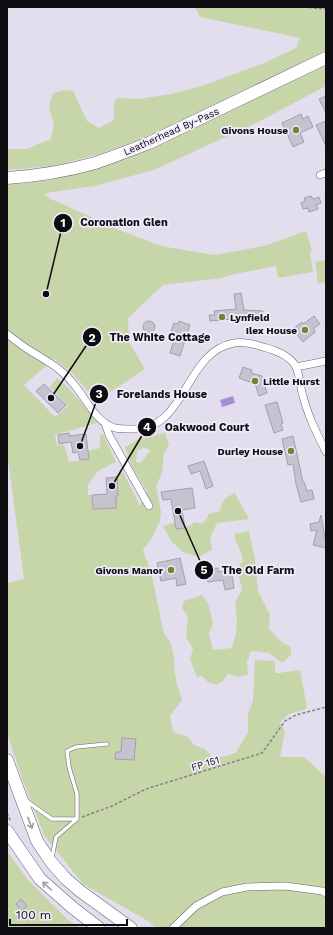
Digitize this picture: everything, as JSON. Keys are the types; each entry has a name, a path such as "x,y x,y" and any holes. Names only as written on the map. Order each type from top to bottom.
{"highway":[{"name":"Leatherhead By-Pass","path":"7,178 50,173 94,163 120,154 149,142 326,58"},
{"path":"7,760 36,841 51,862 66,879 80,891 130,928"},
{"path":"7,831 40,879 73,908 99,928"}],"street":[{"path":"7,334 29,350 53,364 66,375 76,386 98,418 115,428 125,429 148,428 158,423 173,409 203,362 212,353 224,346 234,343 245,343 262,346 273,350 289,359 296,367 303,396 316,432 326,452"},
{"path":"296,367 326,361"},
{"path":"105,423 109,435 149,506"},
{"path":"173,928 196,906 222,892 247,887 285,886 322,891 326,893"}],"lane":[{"path":"51,862 56,837 77,819 77,794 69,767 68,751 76,747 107,744"},
{"path":"20,796 52,819 77,819"}],"path":[{"path":"304,7 326,9"},
{"name":"FP 151","path":"77,819 112,806 146,789 262,753 285,722 296,715 326,707"}],"green space":[{"path":"195,7 326,7 326,51 149,136 100,154 52,166 7,170 7,149 27,149 51,139 54,125 49,107 53,93 64,90 73,91 87,121 99,128 114,120 114,103 117,98 138,99 171,94 199,87 264,63 296,48 300,38 200,17"},
{"path":"326,64 326,86 258,122 154,170 95,186 44,194 49,198 117,229 161,246 214,255 264,246 306,231 312,251 310,251 313,272 278,278 276,266 222,278 163,285 128,318 129,342 145,369 103,397 94,398 71,372 54,359 24,385 55,417 68,406 50,387 57,378 74,394 97,423 55,435 57,446 64,445 69,462 89,459 88,451 100,448 100,436 103,434 116,462 98,471 88,485 88,495 92,495 94,509 116,508 116,496 118,496 117,477 123,472 140,506 147,491 132,467 125,447 141,438 165,433 169,445 164,453 162,473 156,486 161,512 160,521 152,538 143,550 151,572 164,634 171,644 176,682 182,700 170,716 173,732 188,737 194,745 205,749 214,759 236,753 248,732 248,713 253,701 255,660 275,661 275,673 300,670 307,707 306,709 289,714 280,723 285,731 280,757 304,757 326,777 326,928 156,928 148,921 83,884 44,835 23,781 7,733 7,583 24,579 7,452 7,181 30,179 186,131 237,108","holes":["144,447 151,451 141,463 136,462 137,451"]},
{"path":"326,260 326,282 318,284 315,262"},
{"path":"235,493 249,519 217,523 210,538 212,550 198,557 183,552 171,541 163,526 175,522 176,529 185,528 196,522 203,524 209,514 220,511 224,500 228,496"},
{"path":"249,531 255,559 258,591 270,615 269,629 283,643 291,647 291,655 282,663 269,653 251,651 247,662 248,674 240,677 228,674 223,681 216,685 208,682 202,676 197,677 190,659 193,649 186,637 188,617 182,608 184,601 202,595 208,603 213,623 209,634 213,650 232,648 236,633 237,620 235,602 242,590 236,569 243,561 234,534"},
{"path":"7,851 28,880 68,920 80,928 7,928"}],"shaded area":[{"path":"233,396 235,403 222,407 220,400"}],"building":[{"path":"326,96 326,113 319,99"},
{"name":"Givons House","path":"301,114 303,119 308,116 313,127 300,133 304,142 293,147 282,123"},
{"path":"326,121 326,146 316,125"},
{"path":"311,196 313,199 319,197 321,203 316,205 318,209 309,212 308,208 303,209 301,203 305,201 304,198"},
{"path":"241,293 244,310 263,311 262,322 243,320 243,318 210,321 209,315 215,315 214,311 236,309 234,294"},
{"name":"Ilex House","path":"314,316 320,324 314,328 315,332 303,342 293,329 302,322 303,324"},
{"path":"149,321 153,323 155,327 153,331 149,333 145,331 143,327 145,323"},
{"path":"179,321 190,325 180,356 170,353 176,334 171,332 174,323 178,324"},
{"name":"Little Hurst","path":"243,367 252,370 251,373 262,376 267,393 259,396 255,384 239,378"},
{"path":"44,384 66,405 58,413 36,391"},
{"path":"277,402 283,423 281,424 283,430 274,433 265,405"},
{"path":"69,433 69,436 86,434 89,459 80,460 78,452 73,453 71,442 59,444 58,435"},
{"path":"293,436 303,482 307,491 312,490 314,499 301,502 293,464 288,465 282,439"},
{"path":"204,461 213,486 206,489 200,471 191,474 188,466"},
{"path":"117,477 118,496 116,496 116,508 93,509 92,495 107,494 106,478"},
{"path":"192,488 195,508 182,510 185,528 176,529 171,499 163,500 161,492"},
{"path":"321,515 326,538 326,548 313,545 317,530 311,531 310,524 319,522"},
{"name":"Givons Manor","path":"180,558 186,584 177,586 176,578 161,581 157,563"},
{"path":"218,568 218,572 231,570 234,588 225,590 223,580 208,582 207,574 211,573 210,569"},
{"path":"122,738 136,739 134,760 115,759 116,752 121,752"},
{"path":"21,899 27,906 22,911 16,904"}],"place":[{"name":"Givons House","path":"296,130"},
{"name":"Coronation Glen","path":"46,294"},
{"name":"Lynfield","path":"222,317"},
{"name":"Ilex House","path":"305,330"},
{"name":"Little Hurst","path":"255,381"},
{"name":"The White Cottage","path":"51,398"},
{"name":"Forelands House","path":"80,446"},
{"name":"Durley House","path":"291,451"},
{"name":"Oakwood Court","path":"112,486"},
{"name":"The Old Farm","path":"178,511"},
{"name":"Givons Manor","path":"171,570"}]}
